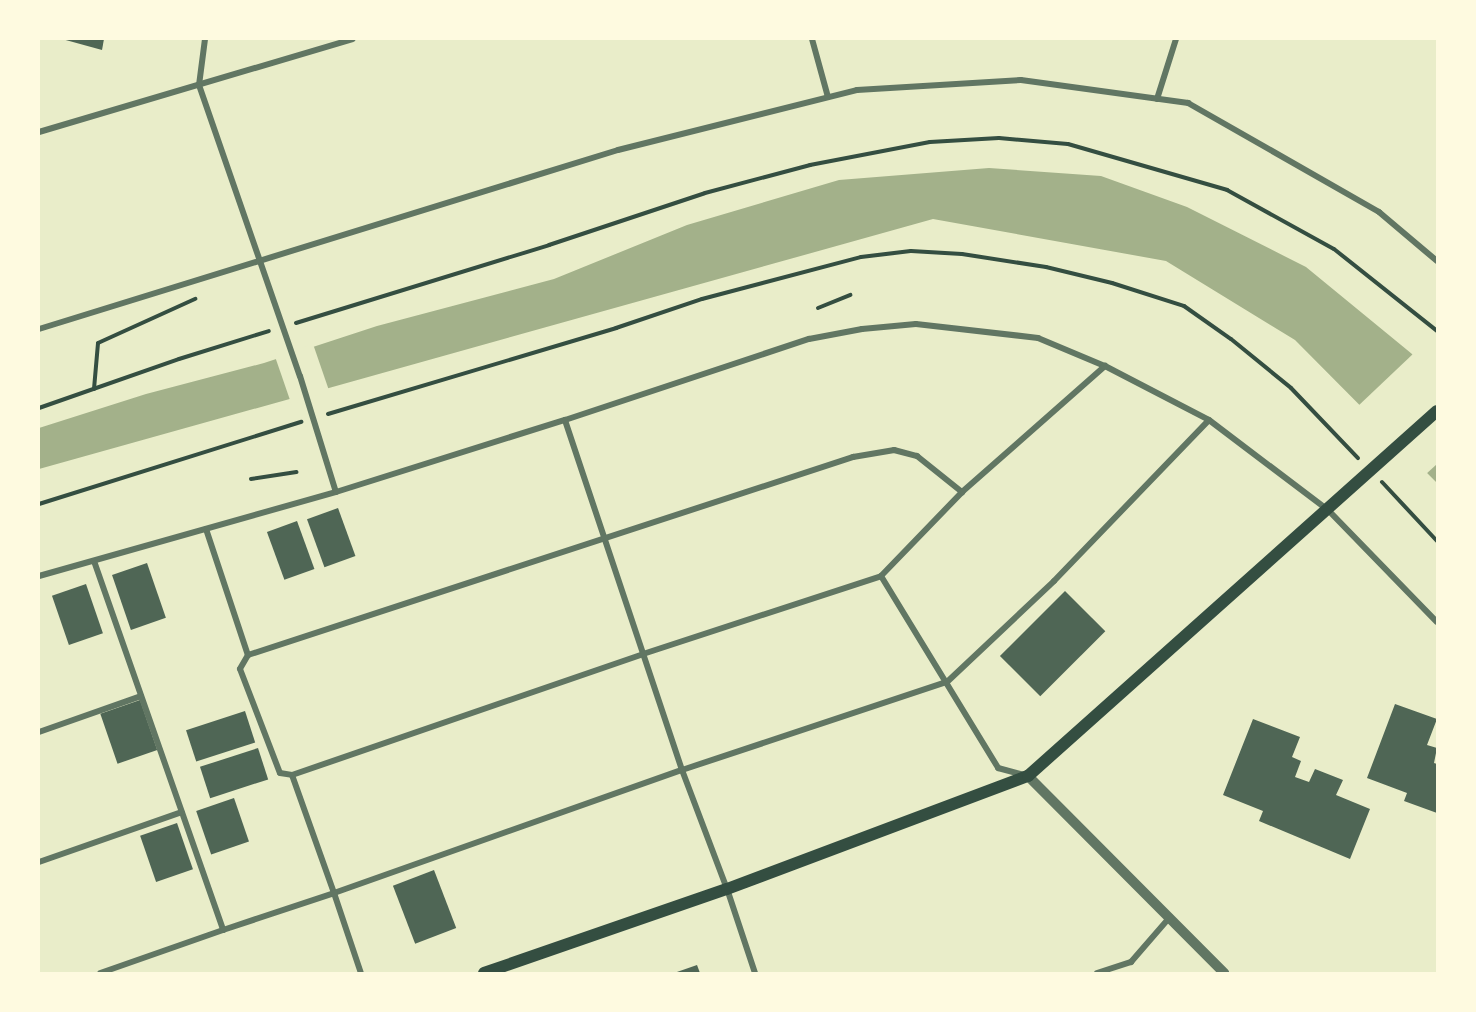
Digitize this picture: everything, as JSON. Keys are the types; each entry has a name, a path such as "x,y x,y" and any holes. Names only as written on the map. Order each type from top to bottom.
{"main road":[{"path":"484,973 726,888 1028,776 1437,411"}],"street":[{"path":"205,39 199,85 261,259 336,492"},
{"path":"39,132 352,39"},
{"path":"812,39 828,97"},
{"path":"1157,99 1176,39"},
{"path":"39,328 618,150 857,90 1021,80 1188,103 1379,212 1437,261"},
{"path":"39,576 336,492 565,420 809,339 862,329 916,324 1038,338 1105,366 1209,420 1328,510 1437,622"},
{"path":"962,492 917,456 894,450 853,457 248,655 240,669 280,773 292,775 643,654 881,576 962,492 1105,366"},
{"path":"565,420 682,770 726,888 754,973"},
{"path":"100,973 682,770 947,682 1054,581 1209,420"},
{"path":"206,529 248,655"},
{"path":"94,561 223,930"},
{"path":"881,576 998,768 1028,776 1170,916 1224,973"},
{"path":"39,732 141,696"},
{"path":"292,775 361,973"},
{"path":"39,862 182,812"},
{"path":"1097,973 1131,962 1170,916"}],"path":[{"path":"291,324 549,245 705,194 810,165 930,142 999,138 1068,144 1227,190 1334,249 1437,331"},
{"path":"94,389 98,343 204,295"},
{"path":"818,308 850,295"},
{"path":"39,408 280,328"},
{"path":"250,479 296,472"},
{"path":"39,504 95,488"}],"shaded area":[{"path":"989,168 1101,176 1187,207 1306,267 1412,354 1437,386 1437,483 1295,340 1166,261 933,219 39,469 39,428 146,394 264,363 377,326 554,279 687,225 839,180"}],"pier":[{"path":"313,344 329,391 291,404 275,357"},
{"path":"1414,353 1437,381 1437,464 1425,475 1357,407"}],"building":[{"path":"62,39 104,39 102,50"},
{"path":"338,508 355,556 324,567 307,519"},
{"path":"297,521 314,569 284,580 267,532"},
{"path":"147,563 166,618 131,630 112,575"},
{"path":"86,584 103,633 69,645 52,596"},
{"path":"1065,591 1105,631 1040,696 1000,656"},
{"path":"140,700 157,750 118,764 100,714"},
{"path":"1395,704 1437,719 1427,745 1437,748 1434,763 1437,764 1437,813 1404,801 1407,793 1367,778"},
{"path":"245,711 255,742 196,762 186,730"},
{"path":"1253,719 1300,737 1292,757 1301,761 1295,777 1309,782 1315,769 1343,780 1336,795 1370,809 1350,859 1259,821 1263,811 1223,795"},
{"path":"258,748 268,779 210,798 200,767"},
{"path":"234,798 249,841 211,855 196,811"},
{"path":"177,823 193,869 156,882 140,836"},
{"path":"434,870 456,928 415,944 393,886"},
{"path":"697,965 700,973 674,973"}]}
